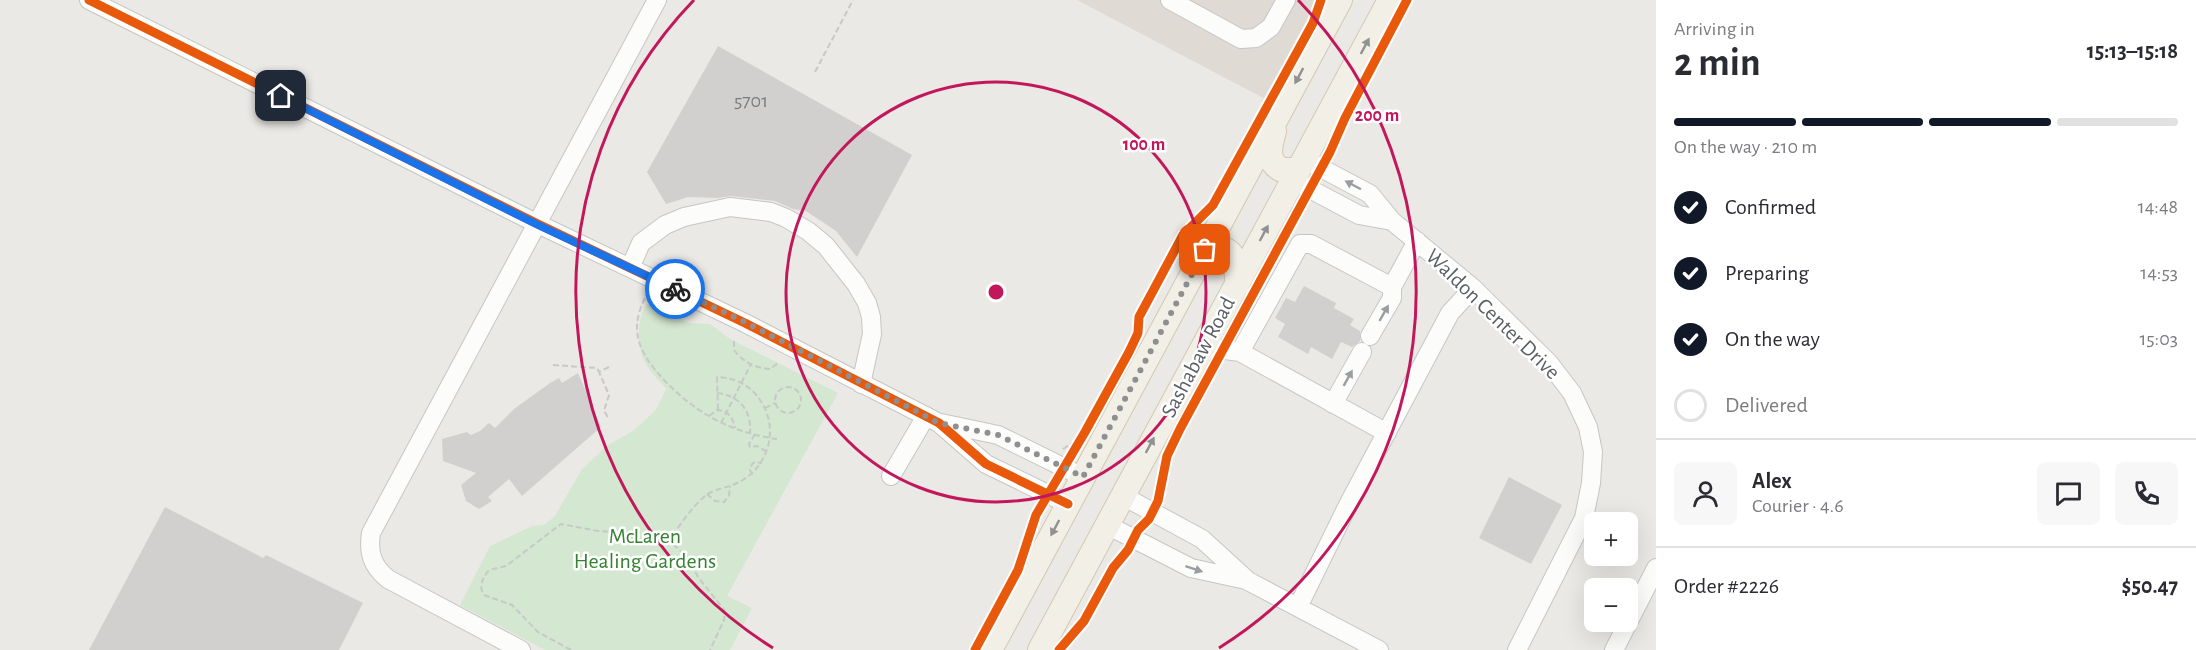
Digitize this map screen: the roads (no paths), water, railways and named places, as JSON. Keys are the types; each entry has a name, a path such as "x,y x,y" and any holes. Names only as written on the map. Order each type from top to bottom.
{"main road":[{"name":"Sashabaw Road","path":"990,650 1068,504 1073,472 1205,250 1340,0"},
{"name":"Sashabaw Road","path":"1040,650 1390,0"},
{"path":"1277,117 1270,147 1270,158 1275,166 1282,170 1298,170"},
{"path":"1205,250 1218,248 1232,255 1237,266 1237,285"}],"street":[{"path":"89,0 538,225 745,322 933,420 986,464 1068,504"},
{"path":"521,650 388,579 378,570 371,558 369,546 371,532 657,0"},
{"path":"1170,0 1241,39 1256,38 1271,27 1286,0"},
{"name":"Waldon Center Drive","path":"1298,170 1359,215 1392,221"},
{"name":"Waldon Center Drive","path":"1298,170 1370,194 1392,221 1473,288 1549,363 1572,393 1588,427 1593,453 1591,483 1584,518 1517,650"},
{"path":"630,268 641,243 665,225 684,217 730,207 771,212 786,218 808,231 826,246 856,284 867,303 872,334 861,384"},
{"path":"1334,404 1390,302 1392,287 1417,241"},
{"path":"1240,352 1300,244 1311,244 1392,287"},
{"path":"1298,607 1450,313 1473,288"},
{"path":"1203,347 1240,352 1387,433"},
{"path":"933,420 998,435 1073,472"},
{"path":"891,476 933,420"},
{"path":"1122,496 1202,539 1248,581"},
{"path":"1107,525 1191,568 1248,581 1379,650"},
{"path":"1614,650 1656,568"}],"park label":[{"name":"McLaren Healing Gardens","path":"645,548"}]}
